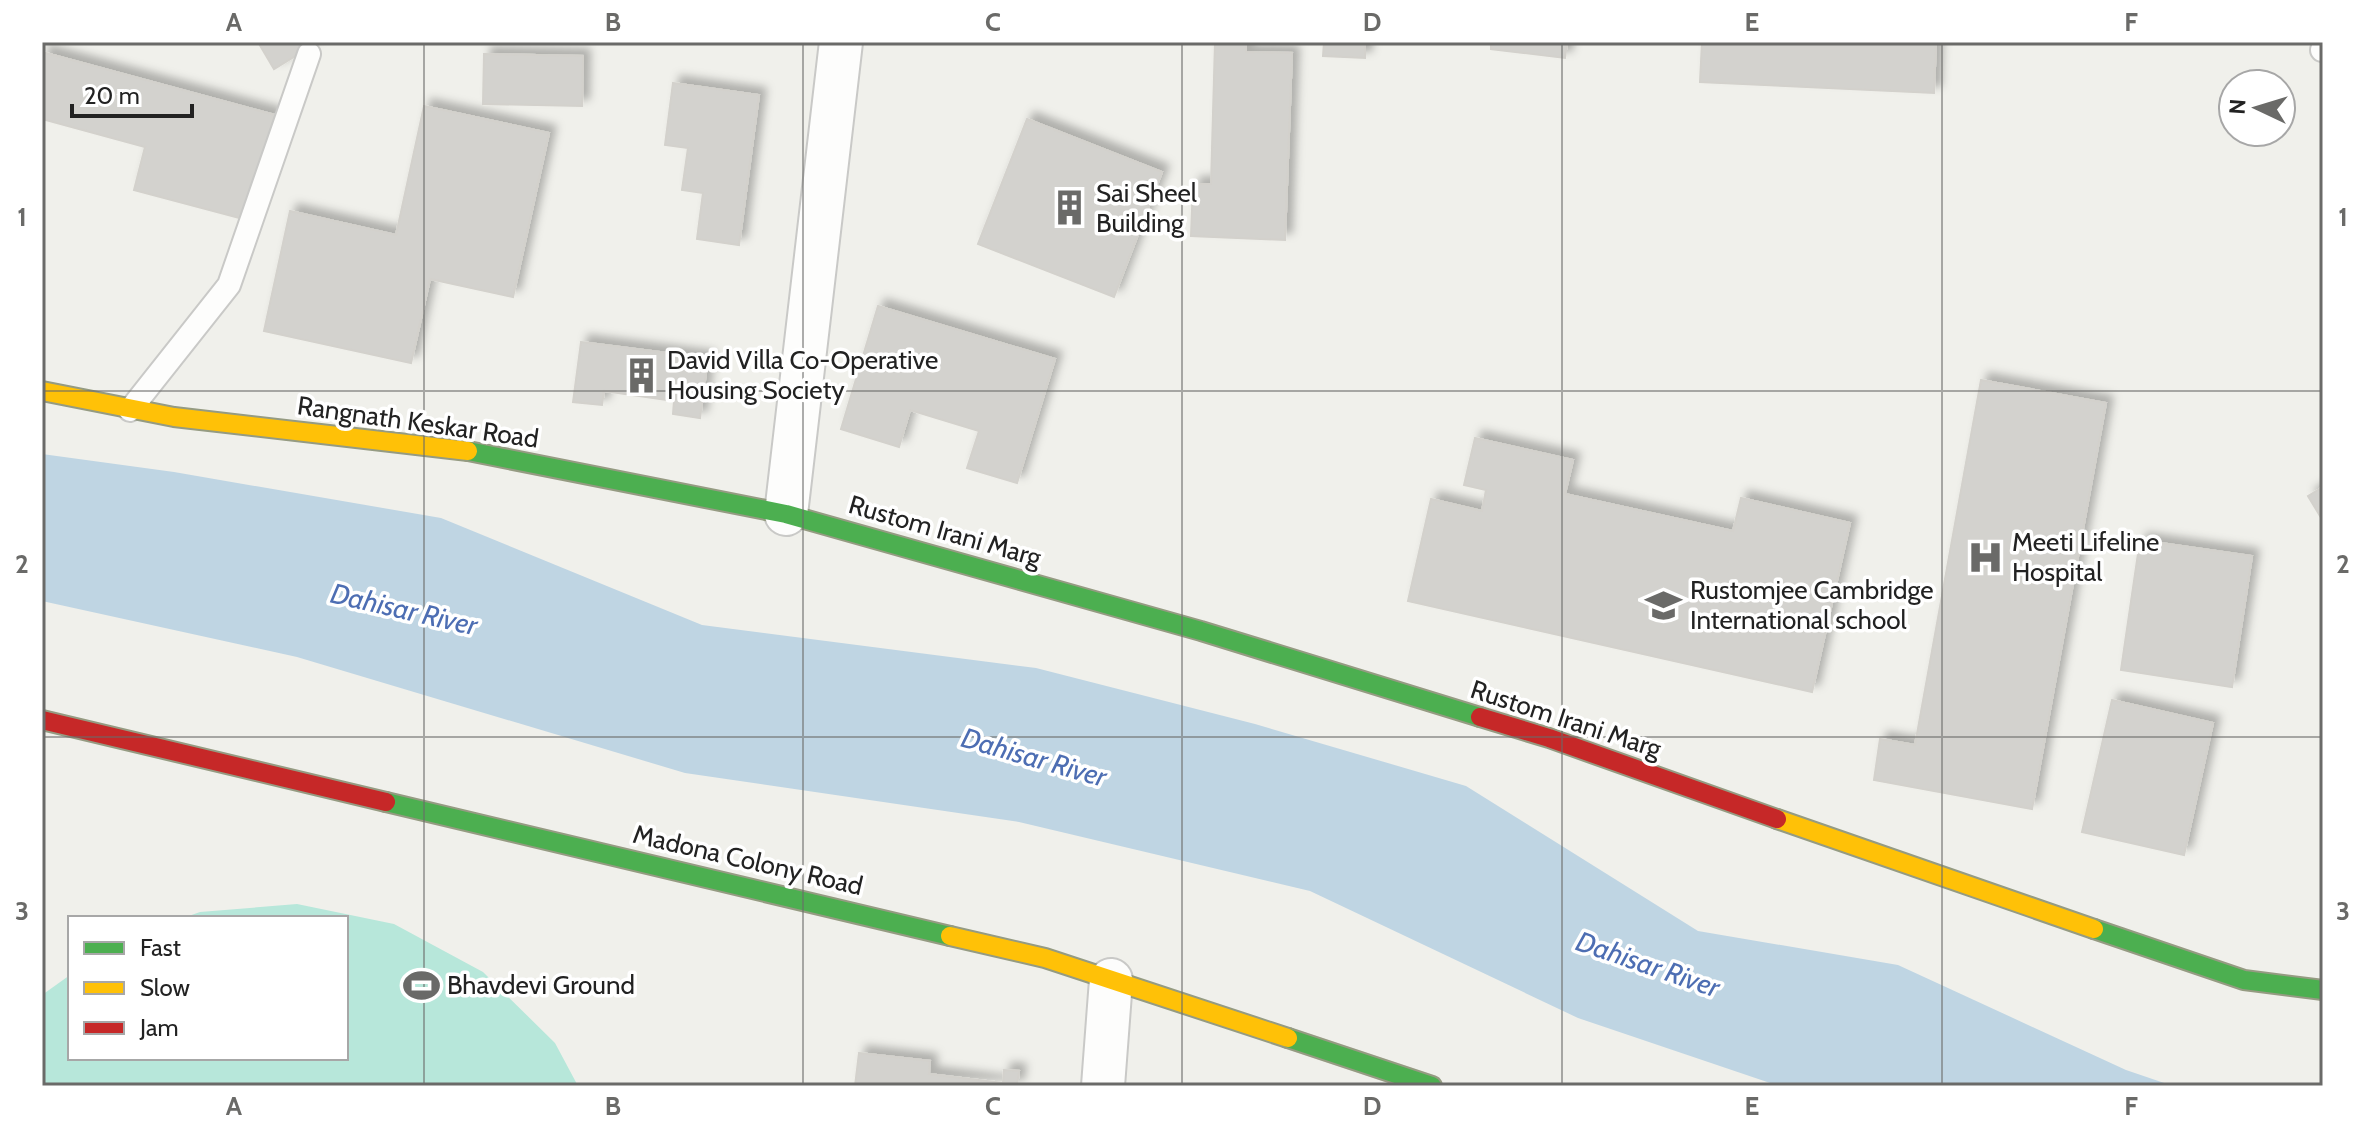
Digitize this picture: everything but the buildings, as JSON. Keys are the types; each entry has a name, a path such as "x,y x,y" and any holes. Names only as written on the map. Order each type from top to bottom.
{"street":[{"path":"786,514 841,42"},
{"name":"Rangnath Keskar Road","path":"42,391 130,410 474,452 786,514"},
{"name":"Rustom Irani Marg","path":"786,514 1201,631 1549,738 2004,899 2244,980 2323,990"},
{"name":"Madona Colony Road","path":"42,720 1029,954 1432,1086"},
{"path":"1103,1086 1111,980"}],"lane":[{"path":"130,410 229,285 309,54"}],"green space":[{"name":"Bhavdevi Ground","path":"297,904 394,924 483,972 555,1043 578,1086 42,1086 42,995 68,976 68,1060 348,1060 348,916 189,916 200,912"}],"water":[{"name":"Dahisar River","path":"42,454 174,472 441,518 702,625 1036,668 1255,724 1466,786 1698,931 1898,965 2126,1070 2173,1086 1779,1086 1578,1018 1310,891 1019,822 685,773 297,657 42,601"}],"traffic: fast":[{"path":"468,451 786,514 1201,631 1480,717"},
{"path":"386,802 950,936"},
{"path":"2094,929 2244,980 2323,990"},
{"path":"1288,1038 1432,1086"}],"traffic: slow":[{"path":"42,391 174,417 468,451"},
{"path":"1777,819 2094,929"},
{"path":"950,936 1045,958 1288,1038"}],"traffic: jam":[{"path":"1480,717 1549,738 1777,819"},
{"path":"42,720 386,802"}],"place":[{"name":"Sai Sheel Building","path":"1070,208"},
{"name":"David Villa Co-Operative Housing Society","path":"641,375"},
{"name":"Meeti Lifeline Hospital","path":"1986,557"},
{"name":"Rustomjee Cambridge International school","path":"1664,605"},
{"name":"Bhavdevi Ground","path":"421,985"}]}
